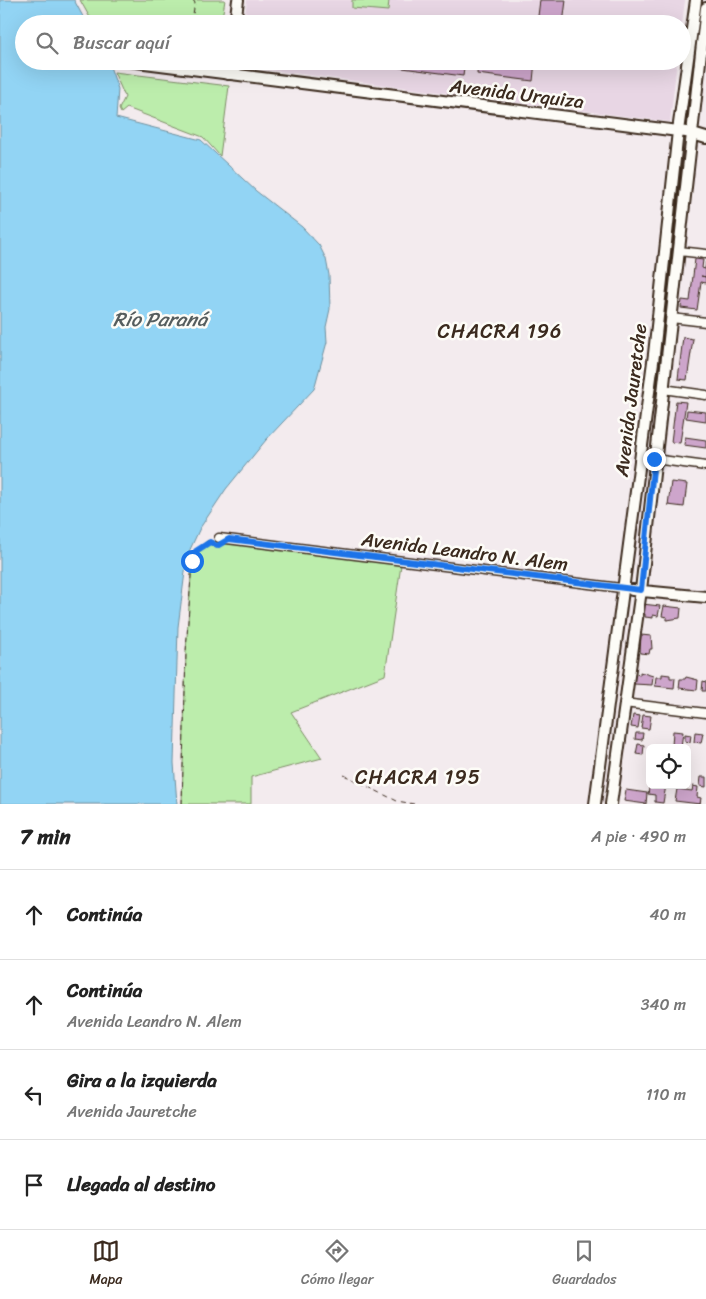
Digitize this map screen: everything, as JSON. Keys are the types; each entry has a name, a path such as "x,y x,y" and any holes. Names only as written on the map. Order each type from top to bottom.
{"main road":[{"path":"236,15 238,0"},
{"name":"Avenida Jauretche","path":"691,60 701,5"},
{"name":"Avenida Jauretche","path":"596,804 654,459 692,132 701,5"},
{"name":"Avenida Urquiza","path":"198,70 678,131 692,132 706,129"},
{"path":"228,74 229,70"},
{"name":"Avenida Jauretche","path":"611,804 624,703 632,590 654,354 678,131 689,70"},
{"name":"Avenida Urquiza","path":"692,132 706,138"},
{"name":"Avenida Leandro N. Alem","path":"632,590 706,597"}],"street":[{"path":"679,250 706,254"},
{"path":"671,318 706,322"},
{"path":"663,389 706,395"},
{"path":"654,459 706,466"},
{"name":"Avenida Leandro N. Alem","path":"219,538 632,590"},
{"path":"624,703 706,713"}],"path":[{"path":"193,0 195,3 194,15"},
{"path":"182,804 186,652 192,561 196,551 210,542 217,546 229,539"},
{"path":"344,775 397,800 414,804"}],"shaded area":[{"path":"247,0 685,0 683,15 245,15"},
{"path":"269,70 676,70 670,122"}],"green space":[{"path":"80,0 225,0 222,15 88,15"},
{"path":"352,0 389,0 388,11 352,8"},
{"path":"114,72 229,86 220,156 203,137 127,108 121,113 119,109 125,97"},
{"path":"207,541 401,565 385,675 291,712 322,758 251,777 251,804 182,804 186,652 192,561"}],"water":[{"name":"Río Paraná","path":"0,0 74,0 82,15 15,15 15,70 111,70 118,89 116,118 201,140 256,191 302,227 319,245 326,259 329,275 330,309 326,327 327,342 314,389 266,440 226,489 200,528 187,556 178,627 174,763 177,804 0,804"}],"building":[{"path":"540,0 566,0 564,15 538,15"},
{"path":"418,70 464,70 463,76"},
{"path":"477,70 534,70 533,81 477,74"},
{"path":"695,259 703,260 702,268 705,269 706,262 706,283 701,282 697,310 681,308 682,300 690,301"},
{"path":"683,337 693,339 687,380 678,379"},
{"path":"676,401 686,402 680,443 671,442"},
{"path":"687,410 706,412 706,421 686,418"},
{"path":"685,437 706,440 706,448 684,445"},
{"path":"671,482 687,484 684,507 668,505"},
{"path":"642,604 660,606 658,616 653,615 653,618 645,617 645,614 641,614"},
{"path":"664,606 681,608 680,618 667,620 667,617 662,616"},
{"path":"641,635 651,636 652,649 650,649 649,654 640,653"},
{"path":"640,672 653,676 652,685 634,684 635,674 640,675"},
{"path":"662,674 675,678 674,688 655,686 656,677 662,677"},
{"path":"686,677 698,680 697,690 679,688 680,679 685,679"},
{"path":"703,681 706,682 706,691 702,691"},
{"path":"633,715 640,716 638,728 631,727"},
{"path":"643,715 651,716 649,729 641,728"},
{"path":"673,731 683,732 681,744 672,744"},
{"path":"695,732 703,733 701,743 694,742"},
{"path":"636,733 643,733 642,740 635,739"},
{"path":"685,734 691,735 690,742 685,741"},
{"path":"638,744 644,745 643,755 636,754"},
{"path":"701,777 706,777 706,787 700,786"},
{"path":"693,786 698,787 697,797 701,798 700,804 675,801 677,789 692,791"},
{"path":"649,789 665,789 663,803 655,802 655,795 648,794"},
{"path":"626,790 647,793 646,804 624,801"}],"district":[{"name":"CHACRA 196","path":"500,331"},
{"name":"CHACRA 195","path":"418,777"}],"route":[{"path":"192,561 196,551 210,542 217,546 229,539 641,590 654,459"}]}
